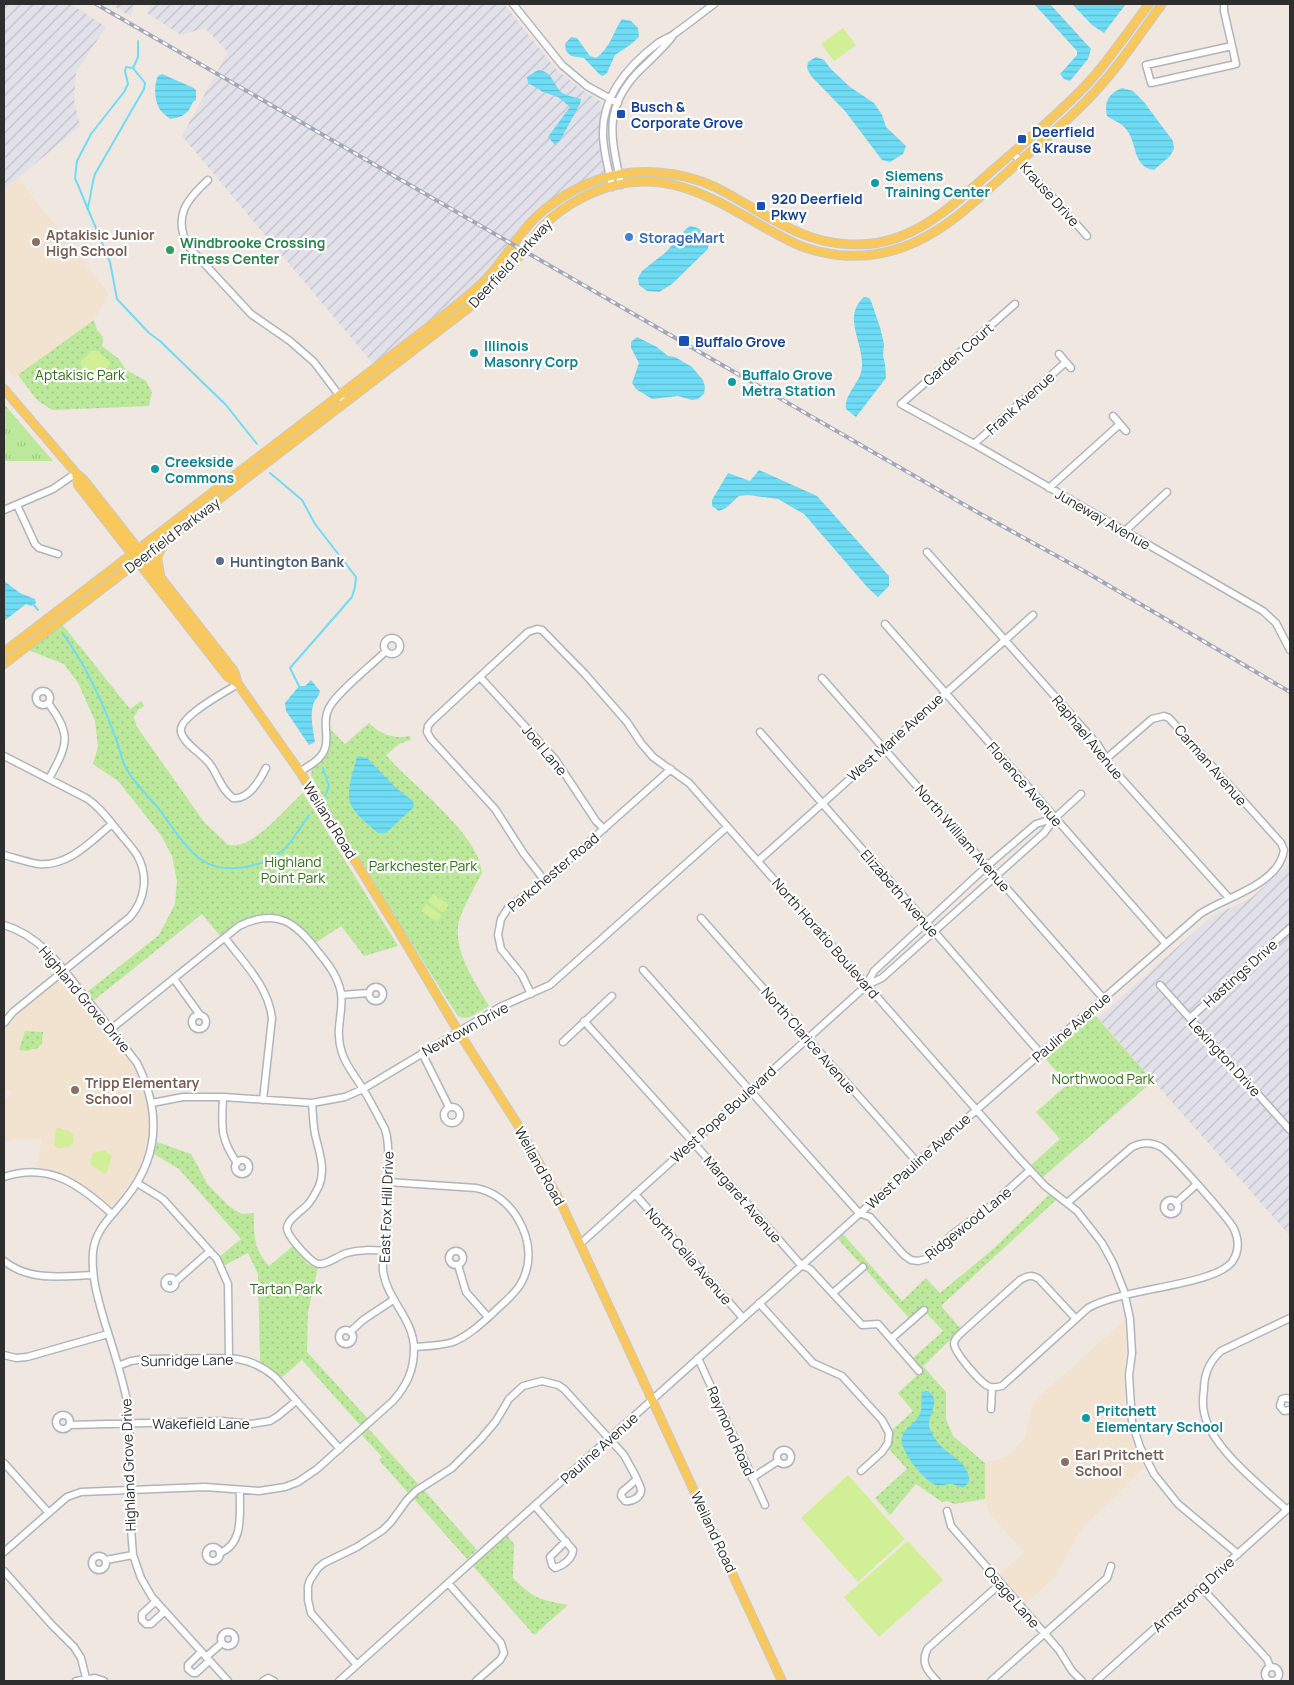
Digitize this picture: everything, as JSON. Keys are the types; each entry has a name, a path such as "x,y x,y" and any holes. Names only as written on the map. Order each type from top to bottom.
{"main road":[{"name":"Deerfield Parkway","path":"4,652 444,316 488,277 533,221 573,192 591,183 619,174 662,173 714,186 800,233 835,243 864,244 897,238 947,211 1070,102 1089,82 1149,4"},
{"name":"Deerfield Parkway","path":"4,664 471,306 504,274 534,236 557,214 589,195 612,186 654,182 688,189 717,201 799,246 830,254 861,256 896,250 929,236 954,220 1096,91 1117,66 1162,4"},
{"name":"Weiland Road","path":"4,389 84,480 227,676 238,684"},
{"path":"162,578 157,557 166,540"},
{"name":"Weiland Road","path":"141,559 162,578 234,671 238,684 300,772 458,1031 518,1125 562,1205 782,1681"}],"street":[{"path":"513,4 562,66 587,86 618,103"},
{"path":"612,186 603,133 606,109 610,98 632,66 660,42 672,36 714,4"},
{"path":"1224,4 1236,64 1151,83 1146,65 1232,46"},
{"path":"621,185 612,146 614,116 618,103 626,87 672,36"},
{"name":"Krause Drive","path":"1013,152 1087,236"},
{"path":"208,180 189,200 182,215 182,236 188,246 251,314 304,352 314,362 344,403"},
{"name":"Garden Court","path":"900,404 1015,304"},
{"path":"1059,354 1071,368"},
{"name":"Frank Avenue","path":"974,444 1066,362"},
{"name":"Juneway Avenue","path":"900,404 974,444 1263,611 1276,623 1290,650"},
{"path":"1113,416 1126,431"},
{"path":"1049,488 1120,424"},
{"path":"4,510 53,489 76,473"},
{"path":"1125,531 1167,492"},
{"path":"17,505 35,544 39,548 58,554"},
{"name":"Raphael Avenue","path":"927,552 1098,745 1112,768 1230,898"},
{"name":"West Marie Avenue","path":"758,861 1033,615"},
{"name":"Florence Avenue","path":"885,624 1166,944"},
{"name":"North Horatio Boulevard","path":"545,881 524,854 496,809 442,752 431,739 428,732 428,726 432,720 528,632 536,628 542,630 584,673 621,715 647,750 689,783 1030,1170 1045,1186 1077,1211 1102,1243 1113,1263 1125,1295 1130,1319 1132,1353 1129,1375 1132,1422 1140,1447 1154,1474 1178,1504 1238,1554"},
{"path":"300,772 318,759 326,745 326,716 332,703 386,652"},
{"name":"Joel Lane","path":"480,677 555,759 596,821 604,829"},
{"name":"North William Avenue","path":"822,678 1103,998"},
{"path":"238,684 185,719 180,727 181,732 187,741 208,762 225,790 233,798 243,797 260,781 266,768"},
{"path":"48,703 64,728 66,742 61,757 49,779"},
{"name":"Carman Avenue","path":"1107,758 1152,719 1164,716 1169,718 1281,843 1284,850 1280,862 1272,872 1249,890 1230,898"},
{"name":"Elizabeth Avenue","path":"760,732 1041,1054"},
{"path":"4,756 92,802 137,854 144,876 143,893 136,910 130,917 13,1012 4,1023"},
{"name":"Parkchester Road","path":"531,994 522,975 501,949 498,927 501,919 508,908 545,881 671,769"},
{"name":"West Pope Boulevard","path":"580,1244 867,985 882,978 1044,834 1054,818 1081,794"},
{"name":"West Pope Boulevard","path":"867,985 874,971 987,866 1036,824 1054,818"},
{"path":"4,856 36,864 54,864 72,857 112,824"},
{"name":"Newtown Drive","path":"152,1102 182,1097 223,1097 312,1104 345,1097 363,1089 458,1031 500,1008 550,985 727,827"},
{"path":"1166,944 1211,906 1230,898"},
{"name":"East Fox Hill Drive","path":"4,1552 67,1497 81,1492 205,1487 274,1490 298,1482 317,1470 394,1400 404,1389 413,1367 414,1347 410,1329 385,1281 383,1269 388,1182 388,1136 346,1062 339,1041 341,995 338,982 327,963 300,930 284,920 266,918 239,926 111,1029"},
{"name":"North Clarice Avenue","path":"701,918 916,1162"},
{"name":"Highland Grove Drive","path":"4,925 38,943 64,970 137,1063 144,1076 152,1102 155,1122 152,1146 144,1170 137,1183 98,1233 93,1248 94,1285 126,1392 129,1411 133,1554 141,1578 156,1601 228,1681"},
{"name":"Hastings Drive","path":"1190,1018 1290,928"},
{"path":"224,938 263,988 271,1008 272,1018 264,1100"},
{"name":"Pauline Avenue","path":"977,1109 1166,944"},
{"path":"643,970 859,1213"},
{"path":"174,979 200,1015"},
{"name":"Lexington Drive","path":"1160,985 1290,1130"},
{"path":"341,995 369,994"},
{"path":"563,1042 612,996"},
{"name":"Margaret Avenue","path":"584,1021 801,1265 810,1269 862,1325 878,1324 891,1339"},
{"path":"422,1053 449,1107"},
{"path":"223,1097 223,1140 237,1163"},
{"path":"312,1104 315,1134 322,1157 322,1171 319,1186 313,1197 288,1223 289,1236 316,1264 322,1264 357,1250 385,1251"},
{"name":"West Pauline Avenue","path":"859,1213 977,1109"},
{"path":"1068,1203 1132,1146 1150,1142 1167,1150 1197,1184 1234,1227 1238,1244 1237,1254 1233,1261 1227,1268 1215,1274 1097,1303 1076,1319 1002,1386 992,1388 984,1384 957,1353 954,1346 954,1340 1020,1280 1030,1276 1039,1279 1076,1319"},
{"name":"Ridgewood Lane","path":"859,1213 870,1217 904,1255 911,1260 926,1259 953,1234 987,1209 1030,1170"},
{"path":"4,1177 24,1172 54,1174 96,1200 112,1214"},
{"path":"388,1182 488,1190 498,1196 516,1215 524,1229 528,1243 529,1253 525,1274 520,1285 488,1317 472,1331 451,1342 414,1347"},
{"path":"137,1183 163,1199 210,1251 223,1270 228,1284 229,1358"},
{"path":"1176,1203 1197,1184"},
{"name":"North Celia Avenue","path":"635,1194 742,1317"},
{"name":"Pauline Avenue","path":"339,1681 859,1213"},
{"path":"176,1281 210,1251"},
{"path":"4,1261 25,1273 37,1276 93,1275"},
{"path":"458,1265 466,1292 488,1317"},
{"path":"833,1293 864,1267"},
{"path":"350,1332 363,1320 394,1300"},
{"path":"759,1303 813,1363 842,1376 882,1420 889,1433 888,1443 882,1452 861,1471"},
{"path":"920,1370 891,1339 924,1310"},
{"path":"1289,1508 1223,1449 1210,1427 1204,1412 1203,1396 1204,1383 1210,1362 1216,1355 1290,1318"},
{"path":"4,1354 16,1358 27,1357 108,1334"},
{"name":"Raymond Road","path":"698,1358 765,1505"},
{"name":"Sunridge Lane","path":"118,1366 131,1361 145,1359 241,1359 266,1369 340,1450"},
{"path":"357,1665 311,1612 308,1600 310,1580 324,1563 357,1547 383,1530 416,1491 452,1468 480,1440 496,1421 509,1399 523,1386 542,1381 558,1385 570,1395 624,1455 637,1479"},
{"path":"991,1409 992,1388"},
{"path":"1290,1399 1284,1398 1280,1401 1280,1406 1284,1411 1290,1410"},
{"name":"Wakefield Lane","path":"70,1425 221,1422 251,1424 278,1416 296,1401"},
{"path":"752,1478 778,1460"},
{"path":"4,1463 48,1512"},
{"path":"220,1552 232,1546 238,1535 240,1490"},
{"path":"535,1506 566,1541"},
{"name":"Armstrong Drive","path":"1096,1681 1289,1508"},
{"name":"Osage Lane","path":"947,1511 951,1526 1059,1650 1082,1681"},
{"path":"106,1560 133,1554"},
{"path":"991,1681 1107,1578 1111,1566"},
{"path":"4,1571 50,1624 74,1647 81,1658 86,1678"},
{"path":"448,1583 501,1643 504,1653 500,1660 476,1681"},
{"path":"937,1681 924,1662 928,1648 1000,1584"},
{"path":"1201,1587 1267,1659 1270,1667"},
{"path":"156,1601 142,1614 142,1620 146,1624 151,1624 165,1611"},
{"path":"205,1657 222,1643"},
{"path":"76,1681 86,1678 104,1681"},
{"path":"263,1681 268,1678 274,1681"}],"shaded area":[{"path":"4,4 71,4 106,27 76,72 74,100 80,126 4,190"},
{"path":"110,4 134,4 131,16"},
{"path":"151,4 504,4 555,68 579,88 601,102 600,141 604,173 545,207 492,267 439,316 374,365 182,136 228,52 205,28 181,35 147,13"},
{"name":"Aptakisic Junior High School","path":"18,178 109,294 94,320 15,378 4,365 4,191"},
{"path":"1290,863 1290,1236 1098,1018 1211,917 1251,898"},
{"name":"Tripp Elementary School","path":"61,978 66,981 128,1059 144,1094 148,1113 149,1127 140,1168 116,1202 109,1207 68,1178 37,1168 42,1139 15,1140 4,1143 4,1100 12,1093 4,1087 4,1030 20,1010"},
{"name":"Earl Pritchett School","path":"1126,1319 1125,1412 1128,1427 1144,1468 1083,1527 1055,1577 1023,1606 997,1576 1024,1552 989,1513 985,1499 985,1463 1007,1457 1025,1438 1033,1402"}],"green space":[{"path":"843,28 856,45 834,61 821,44"},
{"name":"Aptakisic Park","path":"94,320 97,330 103,337 102,346 119,359 126,370 146,381 152,392 149,406 52,410 37,400 18,375"},
{"path":"91,351 98,351 110,362 104,374 94,377 89,376 82,368 81,361"},
{"path":"4,404 53,461 4,461"},
{"name":"Highland Point Park","path":"62,624 130,709 141,701 144,706 138,710 134,717 137,727 204,822 228,845 238,845 258,835 303,793 398,946 364,956 341,926 314,944 304,931 293,922 282,917 270,915 246,920 221,937 202,914 93,1001 87,992 159,935 175,904 177,881 172,856 161,835 118,781 93,764 98,747 95,721 78,683 64,664 28,650"},
{"name":"Parkchester Park","path":"369,723 378,731 388,735 398,737 410,736 411,740 399,744 386,755 457,826 478,858 482,873 461,915 458,938 463,958 489,1006 469,1017 465,1018 457,1015 343,834 311,775 312,768 328,751 329,728 345,744"},
{"path":"433,894 449,905 443,913 428,901"},
{"path":"426,904 442,915 437,922 421,911"},
{"name":"Northwood Park","path":"1093,1013 1153,1081 1042,1178 1031,1165 1060,1139 1036,1112 1068,1084 1043,1056"},
{"path":"25,1031 43,1032 42,1044 36,1049 28,1051 19,1050"},
{"path":"58,1127 72,1133 73,1143 69,1147 58,1148 54,1145 56,1129"},
{"name":"Tartan Park","path":"157,1142 191,1154 208,1185 229,1206 242,1214 254,1213 257,1247 269,1266 293,1246 308,1264 318,1268 308,1312 307,1352 368,1419 360,1425 302,1360 280,1379 260,1361 258,1274 248,1253 223,1266 218,1258 241,1239 179,1169 154,1154"},
{"path":"104,1150 112,1156 107,1172 104,1173 92,1166 90,1162 93,1153"},
{"path":"1050,1194 1056,1200 941,1306 960,1328 923,1366 946,1392 946,1419 953,1436 985,1463 985,1499 954,1504 948,1501 942,1502 916,1484 890,1515 875,1498 907,1469 888,1448 891,1431 913,1411 898,1393 922,1371 912,1359 943,1331 921,1307 909,1318 838,1239 843,1234 902,1301 926,1278 940,1293 991,1251"},
{"path":"368,1428 418,1484 408,1493 379,1460 382,1457 361,1434"},
{"path":"848,1475 905,1539 858,1582 801,1518"},
{"path":"423,1489 477,1550 467,1559 413,1498"},
{"path":"507,1535 514,1544 513,1578 526,1590 538,1597 568,1605 534,1635 473,1566"},
{"path":"908,1541 943,1580 879,1637 844,1597"}],"water":[{"path":"1034,4 1050,4 1091,49 1088,59 1070,81 1064,79 1060,74 1077,55 1077,51"},
{"path":"1072,4 1126,4 1104,33 1092,25"},
{"path":"622,19 631,21 638,28 639,37 615,55 607,73 603,76 584,58 571,56 566,51 565,44 571,37 577,38 590,56 596,58 608,45"},
{"path":"816,57 824,60 850,87 874,103 882,115 886,127 906,146 903,154 890,162 882,160 845,111 811,76 807,68 808,62"},
{"path":"538,70 549,75 561,92 581,99 561,139 555,145 548,137 570,107 558,97 543,92 528,83 527,77"},
{"path":"162,74 196,90 196,100 192,103 189,110 176,118 170,119 161,111 157,104 155,96 156,83 158,76"},
{"path":"1122,88 1133,91 1144,102 1173,141 1174,149 1170,156 1154,170 1142,164 1124,127 1107,116 1106,107 1108,99 1113,93"},
{"path":"690,226 699,229 707,236 709,239 708,249 672,284 659,292 647,291 639,285 638,278 642,271 666,252"},
{"path":"864,297 869,298 871,301 880,327 884,344 883,356 886,378 856,417 846,409 846,403 861,372 861,357 854,321 858,305"},
{"path":"637,337 657,347 668,356 675,357 692,367 703,380 704,394 698,399 692,400 678,396 652,399 636,389 632,383 639,363 631,348 631,342"},
{"path":"759,470 817,496 889,576 889,586 878,597 804,514 778,499 748,495 739,496 726,508 719,511 712,506 712,500 728,473 750,481"},
{"path":"4,581 20,593 35,599 36,603 31,606 26,604 4,621"},
{"path":"311,680 320,691 312,710 315,742 309,745 286,711 285,703 299,686 305,686"},
{"path":"357,756 367,758 396,788 413,801 414,807 386,833 378,833 360,818 352,807 349,789"},
{"path":"928,1391 934,1398 934,1406 929,1423 932,1433 939,1444 966,1468 969,1482 963,1488 952,1484 936,1485 931,1483 919,1472 904,1449 902,1437 919,1416 922,1393"}],"waterway":[{"path":"138,41 138,57 133,68 126,67 125,71 128,84 124,92 91,134 77,161 75,178 110,262 117,299 149,333 160,341 226,405 257,444"},
{"path":"87,209 95,174 144,89 145,83 133,68"},
{"path":"270,473 302,500 315,524 356,577 352,597 290,668 299,686"},
{"path":"33,604 38,610"},
{"path":"63,634 79,658 100,698 129,774 197,857 222,868 254,865 274,857 286,848 309,815"},
{"path":"323,768 329,786 325,796"}],"railway":[{"path":"96,4 977,512 1084,571 1290,692"}],"place":[{"name":"Busch & Corporate Grove","path":"621,114"},
{"name":"Deerfield & Krause","path":"1022,139"},
{"name":"Siemens Training Center","path":"875,183"},
{"name":"920 Deerfield Pkwy","path":"761,206"},
{"name":"StorageMart","path":"629,237"},
{"name":"Aptakisic Junior High School","path":"36,242"},
{"name":"Windbrooke Crossing Fitness Center","path":"170,250"},
{"name":"Buffalo Grove","path":"684,341"},
{"name":"Illinois Masonry Corp","path":"474,353"},
{"name":"Buffalo Grove Metra Station","path":"732,382"},
{"name":"Creekside Commons","path":"155,469"},
{"name":"Huntington Bank","path":"220,561"},
{"name":"Tripp Elementary School","path":"75,1090"},
{"name":"Pritchett Elementary School","path":"1086,1418"},
{"name":"Earl Pritchett School","path":"1065,1462"}]}
